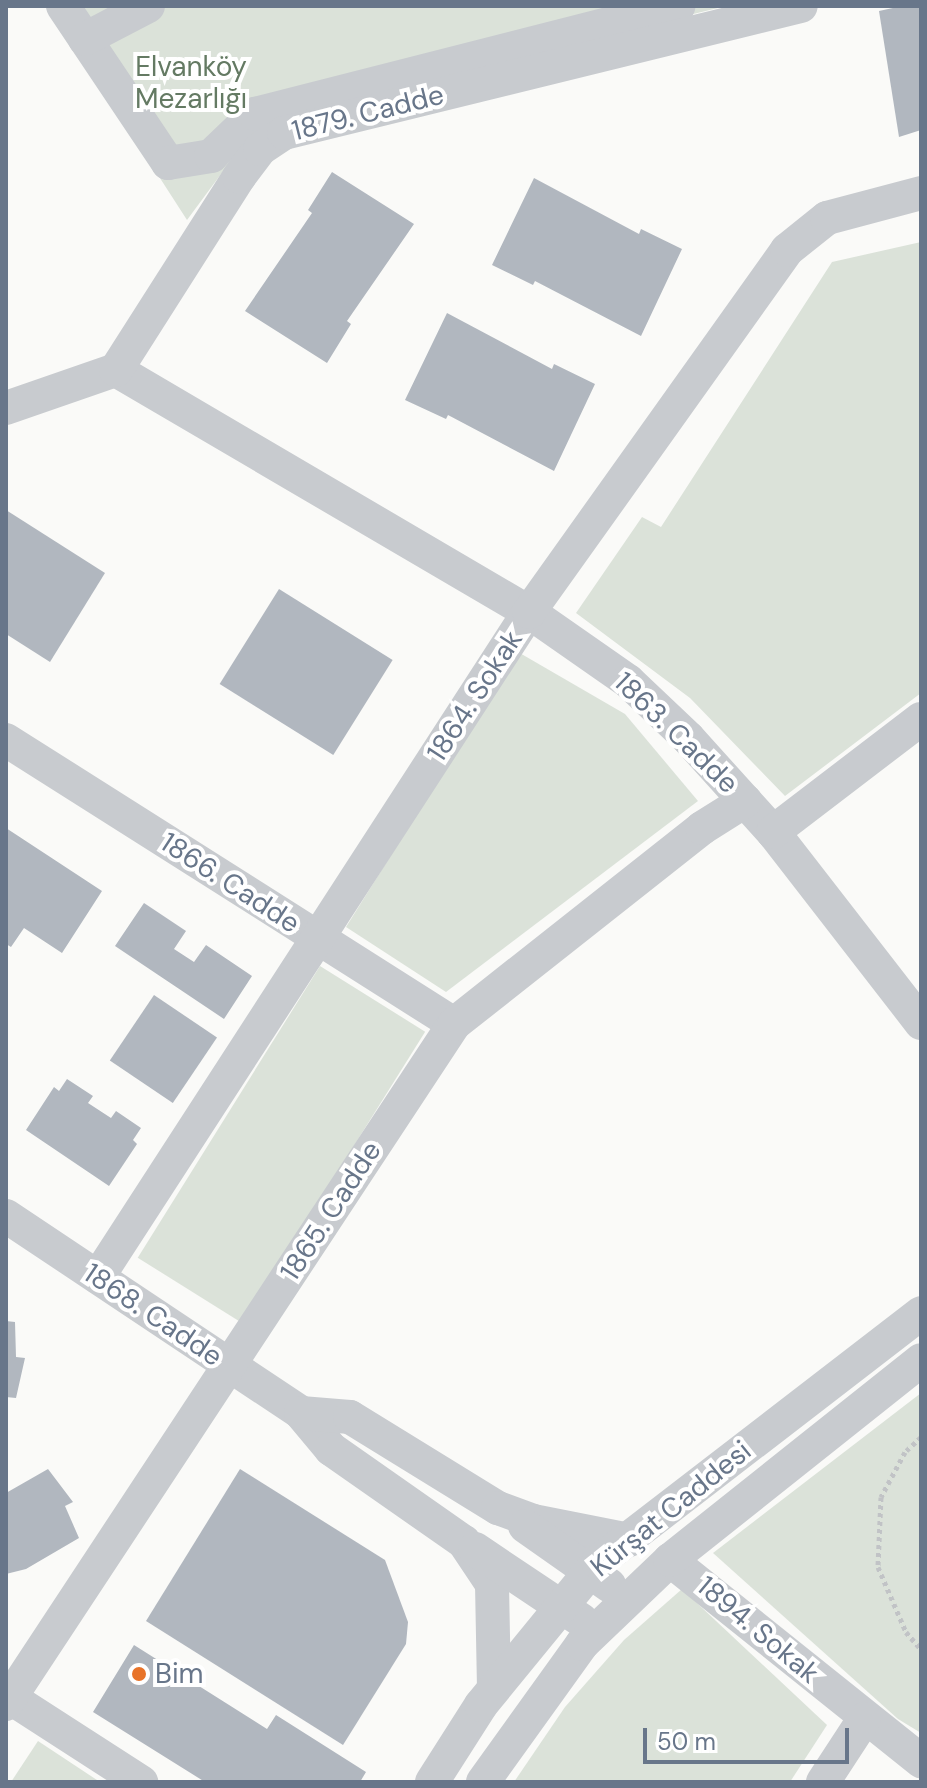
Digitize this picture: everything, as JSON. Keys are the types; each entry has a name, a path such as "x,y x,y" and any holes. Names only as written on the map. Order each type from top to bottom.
{"street":[{"path":"63,6 168,163 211,156 255,114 678,6"},
{"path":"85,39 148,6"},
{"name":"1879. Cadde","path":"116,370 239,177 260,149 284,133 801,6"},
{"name":"1864. Sokak","path":"98,1277 529,612 787,250 827,218 921,193"},
{"path":"6,408 116,370"},
{"name":"1863. Cadde","path":"116,370 529,612 628,681 773,832 921,1023"},
{"path":"773,832 921,719"},
{"name":"1866. Cadde","path":"6,740 454,1024"},
{"name":"1865. Cadde","path":"7,1699 226,1366 261,1322 454,1024 702,828 745,801"},
{"name":"1868. Cadde","path":"6,1216 226,1366 301,1413 331,1449 596,1631"},
{"name":"Kürşat Caddesi","path":"432,1782 494,1688 591,1571 921,1313"},
{"name":"Kürşat Caddesi","path":"483,1782 548,1685 629,1599 670,1560 921,1360"},
{"name":"1868. Cadde","path":"301,1413 350,1417 498,1508 629,1599"},
{"name":"1868. Cadde","path":"498,1508 533,1521 629,1540"},
{"name":"1868. Cadde","path":"464,1542 492,1584 494,1688"},
{"name":"1894. Sokak","path":"670,1560 864,1719 921,1761"},
{"path":"7,1699 141,1782"},
{"path":"823,1782 864,1719"}],"path":[{"path":"919,1441 881,1497 878,1567 906,1632 921,1649"}],"green space":[{"name":"Elvanköy Mezarlığı","path":"49,6 726,6 261,120 187,220"},
{"path":"921,242 921,693 785,796 690,698 576,613 642,517 661,527 832,262"},
{"path":"518,652 625,714 698,801 446,992 346,927"},
{"path":"320,966 425,1032 243,1323 138,1258"},
{"path":"921,1393 921,1733 898,1719 713,1553"},
{"path":"682,1589 827,1725 790,1782 514,1782 565,1707 624,1640"},
{"path":"38,1741 100,1782 11,1782"}],"building":[{"path":"921,6 921,130 899,137 879,11"},
{"path":"332,172 414,224 347,321 351,324 327,363 245,311 312,213 308,210"},
{"path":"534,178 639,234 641,229 682,249 641,336 535,281 533,285 492,265"},
{"path":"447,313 552,369 554,364 595,384 554,471 448,415 446,419 405,400"},
{"path":"6,510 105,573 50,662 6,634"},
{"path":"279,589 393,660 333,755 220,684"},
{"path":"6,828 102,891 62,953 24,928 11,947 6,944"},
{"path":"144,903 186,931 174,949 194,962 206,945 252,976 224,1019 115,946"},
{"path":"154,995 217,1037 173,1103 110,1060"},
{"path":"67,1079 93,1096 88,1103 111,1118 116,1111 141,1128 133,1140 137,1144 109,1186 26,1130 54,1087 59,1091"},
{"path":"6,1321 15,1322 16,1357 25,1358 16,1398 6,1397"},
{"path":"48,1469 73,1502 65,1506 79,1538 26,1569 6,1574 6,1493"},
{"path":"240,1469 385,1560 408,1622 406,1644 343,1745 146,1621"},
{"path":"134,1645 267,1729 276,1715 366,1772 360,1782 205,1782 93,1712"}],"place":[{"name":"Bim","path":"139,1674"}]}
